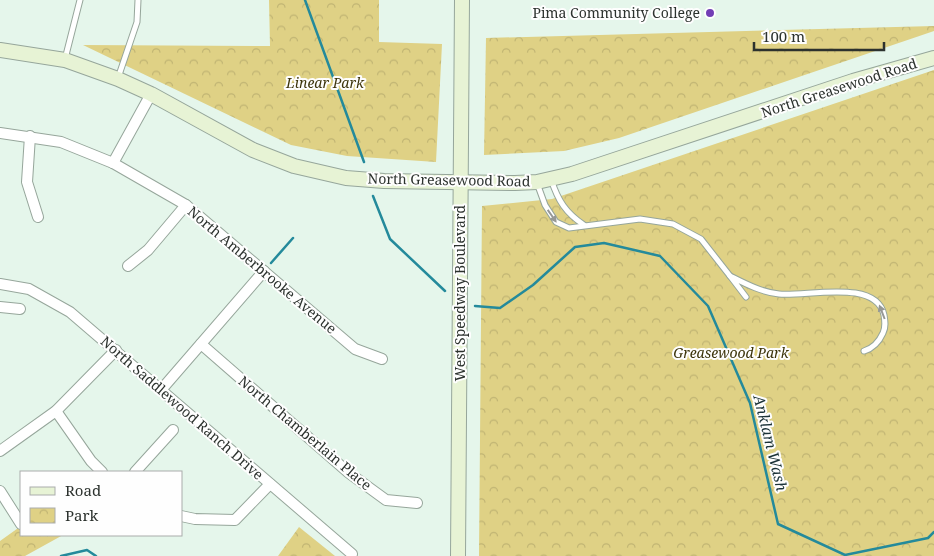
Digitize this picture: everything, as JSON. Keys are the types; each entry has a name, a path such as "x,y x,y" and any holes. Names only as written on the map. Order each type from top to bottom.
{"main road":[{"name":"West Speedway Boulevard","path":"458,556 462,0"},
{"name":"North Greasewood Road","path":"0,50 65,60 118,79 151,94 237,142 294,166 346,178 462,183 551,180 642,153 853,81 934,58"}],"street":[{"path":"113,163 151,94"},
{"name":"North Amberbrooke Avenue","path":"0,132 61,142 113,163 186,205 355,349 382,359"},
{"path":"30,136 27,182 38,217"},
{"path":"128,266 148,250 186,205"},
{"path":"161,390 264,271"},
{"name":"North Saddlewood Ranch Drive","path":"0,284 29,289 70,312 270,484 356,555"},
{"path":"0,308 20,309"},
{"name":"North Chamberlain Place","path":"201,344 350,473 386,500 417,503"},
{"path":"0,451 56,411 116,350"},
{"path":"56,411 91,461 101,471"},
{"path":"136,471 173,430"},
{"path":"182,516 195,519 236,521 270,484"},
{"path":"0,491 20,522"}],"lane":[{"path":"65,60 80,0"},
{"path":"118,79 137,22 138,0"},
{"path":"551,180 556,196 564,210 584,226"},
{"path":"536,182 545,205 556,222 569,228 640,219 672,224 701,240 746,297"},
{"path":"730,276 769,293 782,295 849,292 867,295 880,306 885,323 879,341 872,348 864,350"}],"green space":[{"name":"Linear Park","path":"269,0 379,0 379,42 442,44 436,162 347,156 291,145 83,45 270,46"},
{"path":"934,26 934,31 619,138 564,151 484,155 486,38"},
{"name":"Greasewood Park","path":"934,70 934,556 479,556 482,206 552,199"},
{"path":"20,527 20,536 61,536 25,556 0,556 0,541"},
{"path":"299,527 335,556 278,556"}],"waterway":[{"name":"Anklam Wash","path":"305,0 364,162"},
{"name":"Anklam Wash","path":"373,196 390,239 445,291"},
{"path":"271,263 293,238"},
{"name":"Anklam Wash","path":"475,306 500,308 533,285 575,247 604,243 660,256 708,306 750,403 778,524 845,555 928,538 934,532"},
{"path":"61,556 87,550 96,556"}],"place":[{"name":"Pima Community College","path":"710,13"}]}
